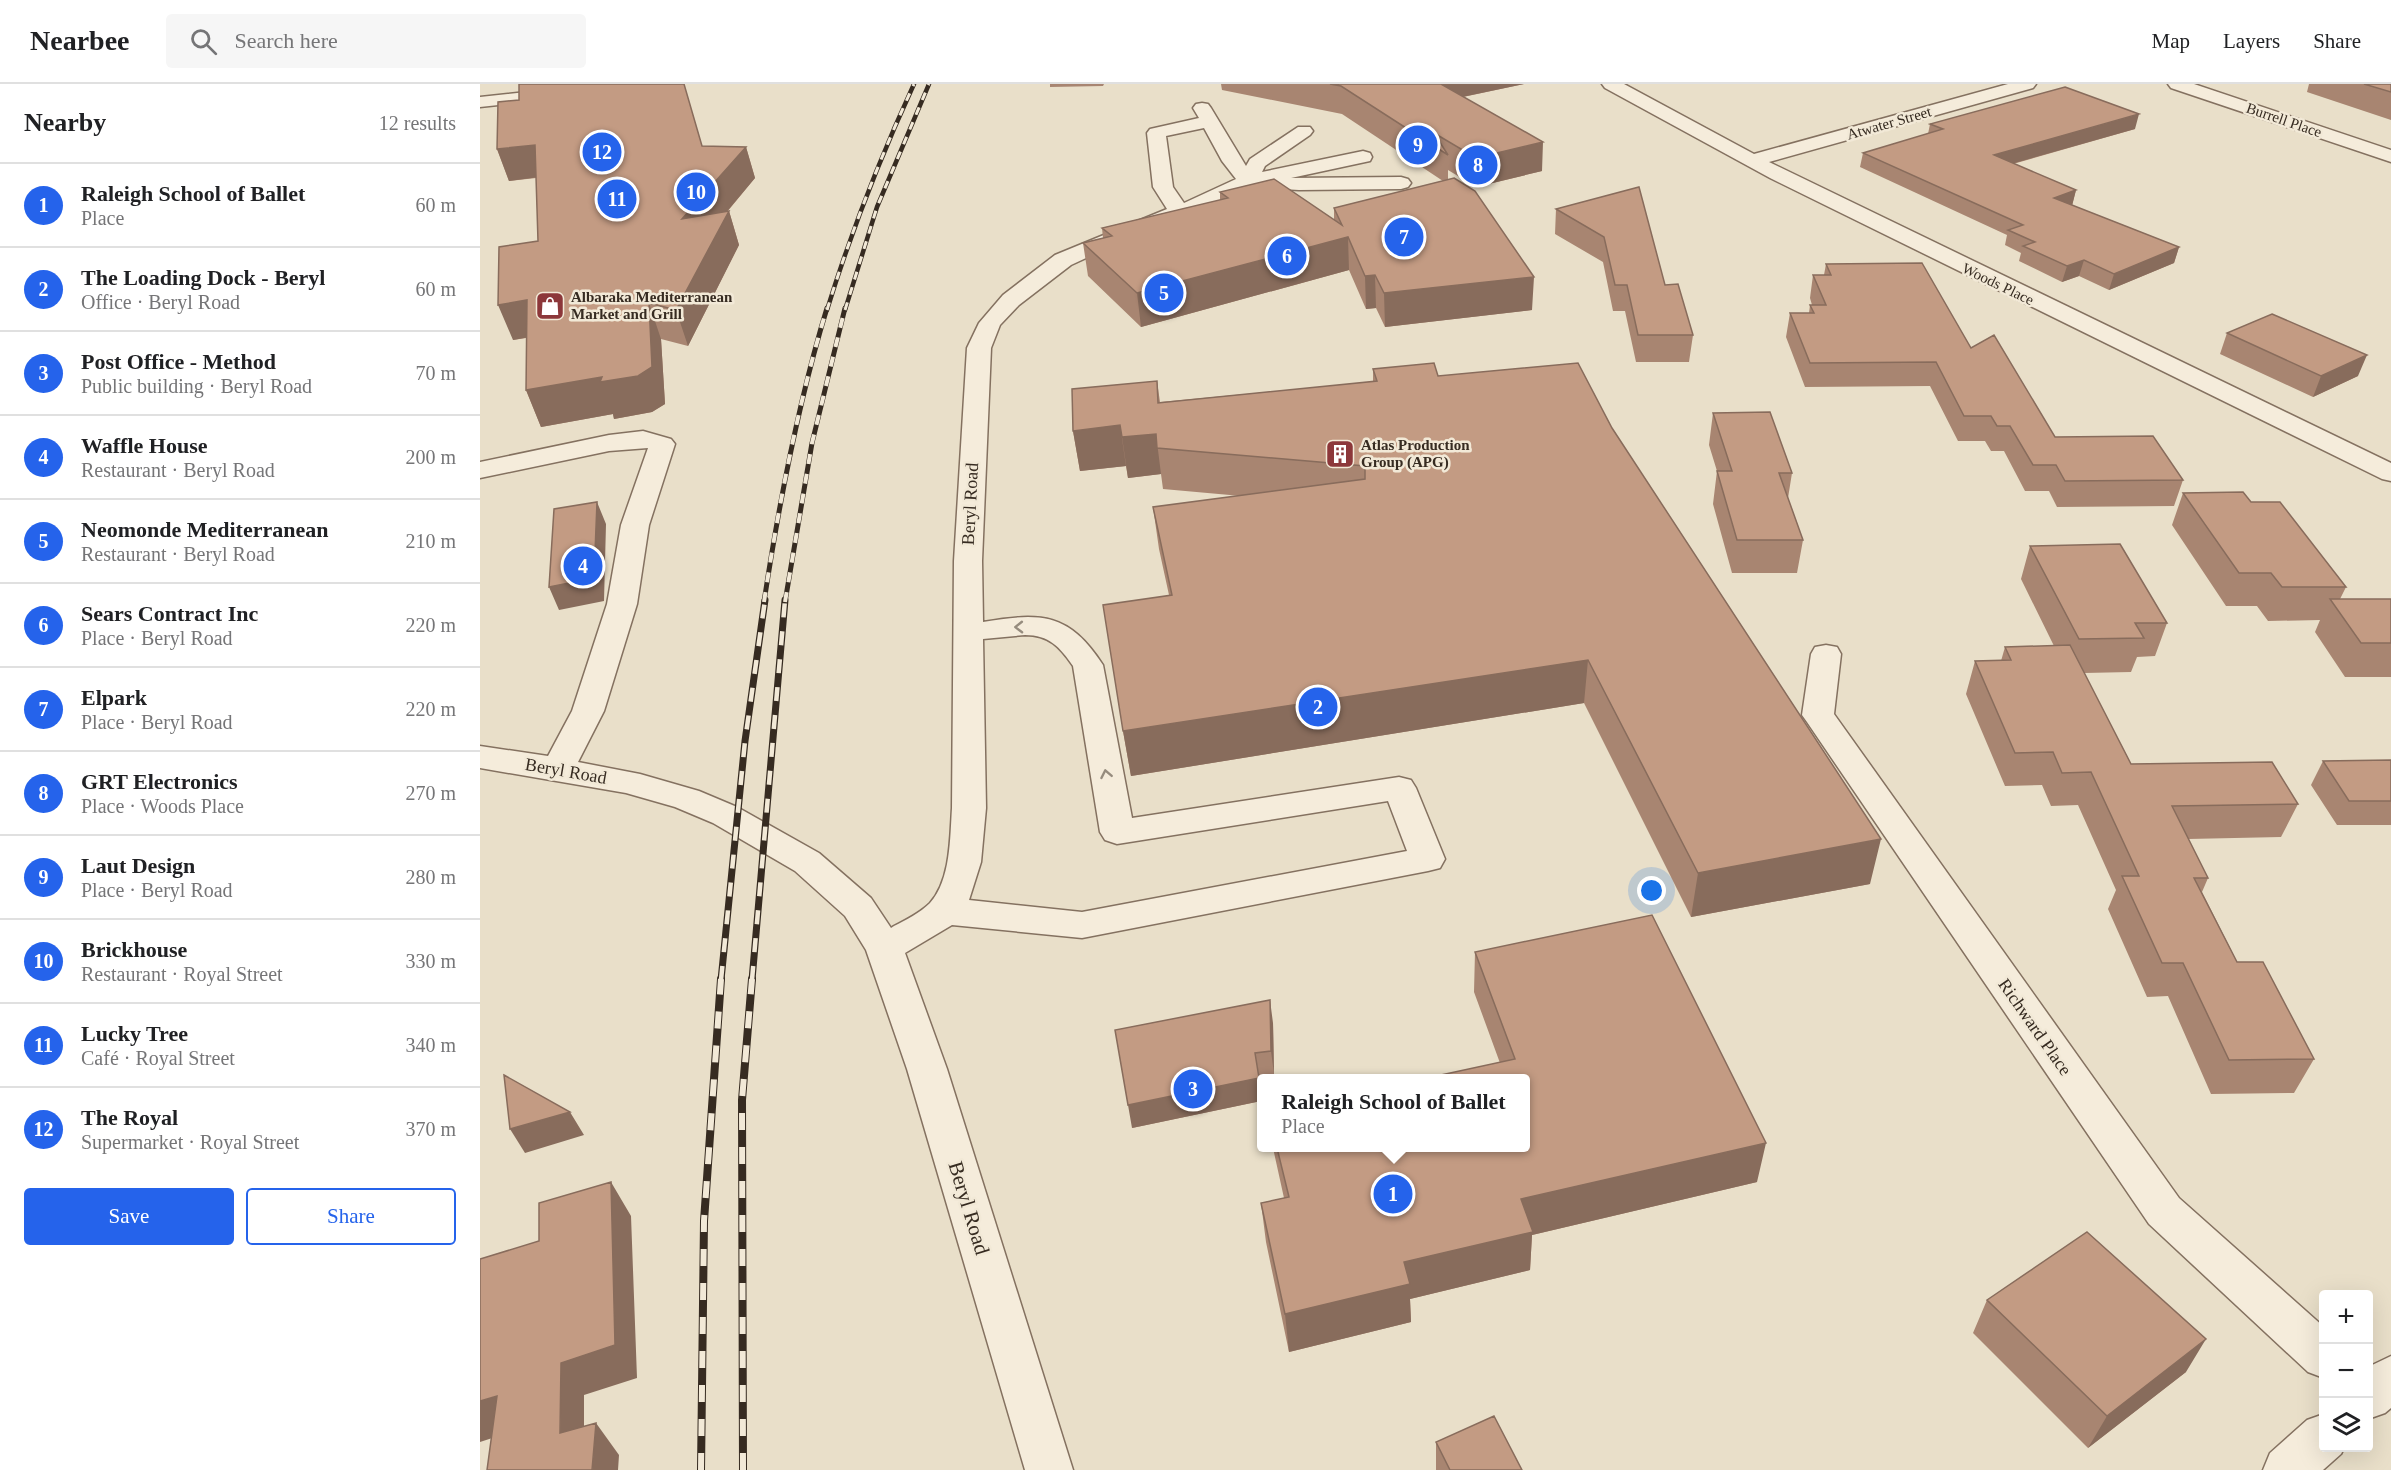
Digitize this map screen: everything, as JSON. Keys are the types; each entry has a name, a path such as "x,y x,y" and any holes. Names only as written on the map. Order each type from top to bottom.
{"street":[{"path":"480,102 648,84"},
{"name":"Woods Place","path":"1611,84 1751,161 1929,250 2391,473"},
{"name":"Atwater Street","path":"1751,161 2027,84"},
{"name":"Burrell Place","path":"2177,84 2391,156"},
{"path":"1179,211 1163,187 1156,133 1206,114 1232,161 1248,181 1299,184 1401,183"},
{"path":"1248,181 1257,163 1304,131"},
{"path":"1248,181 1363,157"},
{"name":"Beryl Road","path":"944,912 957,887 967,847 969,808 968,561 979,348 990,323 1011,300 1063,260 1215,198 1248,181"},
{"path":"480,470 609,443 643,439 662,444 635,525 622,604 595,690 588,711 558,769"},
{"path":"884,947 944,912 1082,925 1428,859 1399,788 1117,831 1088,665 1055,630 1024,626 968,633"},
{"name":"Richward Place","path":"1826,654 1818,715 2164,1211 2319,1352"},
{"name":"Beryl Road","path":"480,757 628,782 687,799 725,815 807,862 858,907 884,947 927,1069 1049,1470"},
{"path":"2373,1393 2391,1378"},
{"path":"2287,1470 2319,1441"}],"building":[{"path":"519,84 684,84 702,146 746,147 682,219 729,211 676,310 649,303 652,367 638,376 600,382 602,377 526,390 527,300 498,305 499,247 538,241 535,145 497,149 498,102 519,100"},
{"path":"1330,84 1441,84 1543,142 1476,158 1434,133 1448,155 1341,86"},
{"path":"2364,84 2391,84 2391,92"},
{"path":"2065,87 2139,114 1994,155 2076,190 2054,198 2179,247 2114,274 2084,260 2067,266 2023,246 2035,242 2008,230 2023,225 1863,153 1943,129 1930,124"},
{"path":"1454,178 1475,191 1534,277 1384,293 1375,275 1365,276 1348,237 1137,293 1083,243 1112,236 1102,228 1228,198 1220,192 1274,179 1342,225 1334,208"},
{"path":"1639,187 1665,285 1678,284 1693,335 1638,335 1627,285 1615,285 1604,237 1556,209"},
{"path":"1922,263 1971,348 1994,335 2055,437 2153,436 2183,480 2065,481 2056,465 2033,465 2010,426 1997,426 1991,416 1964,416 1936,362 1810,363 1790,313 1814,313 1810,305 1826,305 1813,275 1831,275 1826,264"},
{"path":"2272,314 2367,355 2321,376 2227,333"},
{"path":"1434,363 1438,376 1578,363 1612,428 1881,839 1698,873 1588,660 1123,731 1103,605 1172,595 1153,507 1365,479 1365,466 1157,448 1156,434 1122,437 1120,425 1073,431 1072,389 1157,381 1158,403 1377,381 1373,369"},
{"path":"1770,412 1792,473 1779,473 1803,540 1737,540 1717,471 1732,471 1713,413"},
{"path":"2243,492 2251,502 2280,502 2346,587 2282,587 2271,573 2239,573 2183,493"},
{"path":"597,502 594,578 549,587 554,509"},
{"path":"2120,544 2167,623 2135,623 2144,638 2079,639 2030,546"},
{"path":"2330,599 2391,599 2391,643 2361,643"},
{"path":"2070,645 2131,764 2272,762 2298,804 2172,806 2208,878 2194,878 2237,962 2263,962 2314,1059 2229,1060 2183,963 2162,963 2122,876 2139,876 2091,772 2062,773 2053,752 2015,753 1975,661 2011,660 2005,647"},
{"path":"2391,760 2391,801 2349,801 2323,761"},
{"path":"1652,915 1766,1143 1521,1199 1533,1232 1404,1262 1410,1284 1285,1314 1261,1203 1289,1197 1278,1152 1530,1152 1530,1074 1446,1074 1515,1059 1475,952"},
{"path":"1270,1000 1271,1051 1255,1053 1257,1078 1128,1105 1115,1030"},
{"path":"504,1075 570,1112 510,1129"},
{"path":"611,1182 615,1345 561,1363 560,1433 596,1423 592,1470 487,1470 497,1396 480,1401 480,1259 539,1241 539,1203"},
{"path":"2087,1232 2206,1339 2107,1416 1987,1300"},
{"path":"1494,1416 1522,1470 1450,1470 1436,1442"}],"railway":[{"path":"827,310 867,196 914,84"},
{"path":"845,310 877,207 929,84"},
{"path":"764,602 790,454 827,308"},
{"path":"785,602 812,443 845,308"},
{"path":"721,980 745,741 765,600"},
{"path":"752,980 785,600"},
{"path":"701,1470 704,1221 721,979"},
{"path":"743,1470 742,1100 752,979"}],"place":[{"name":"Laut Design","path":"1418,145"},
{"name":"The Royal","path":"602,152"},
{"name":"GRT Electronics","path":"1478,165"},
{"name":"Brickhouse","path":"696,192"},
{"name":"Lucky Tree","path":"617,199"},
{"name":"Elpark","path":"1404,237"},
{"name":"Sears Contract Inc","path":"1287,256"},
{"name":"Neomonde Mediterranean","path":"1164,293"},
{"name":"Albaraka Mediterranean Market and Grill","path":"550,306"},
{"name":"Atlas Production Group (APG)","path":"1340,454"},
{"name":"Waffle House","path":"583,566"},
{"name":"The Loading Dock - Beryl","path":"1318,707"},
{"name":"Post Office - Method","path":"1193,1089"},
{"name":"Raleigh School of Ballet","path":"1393,1194"}]}
